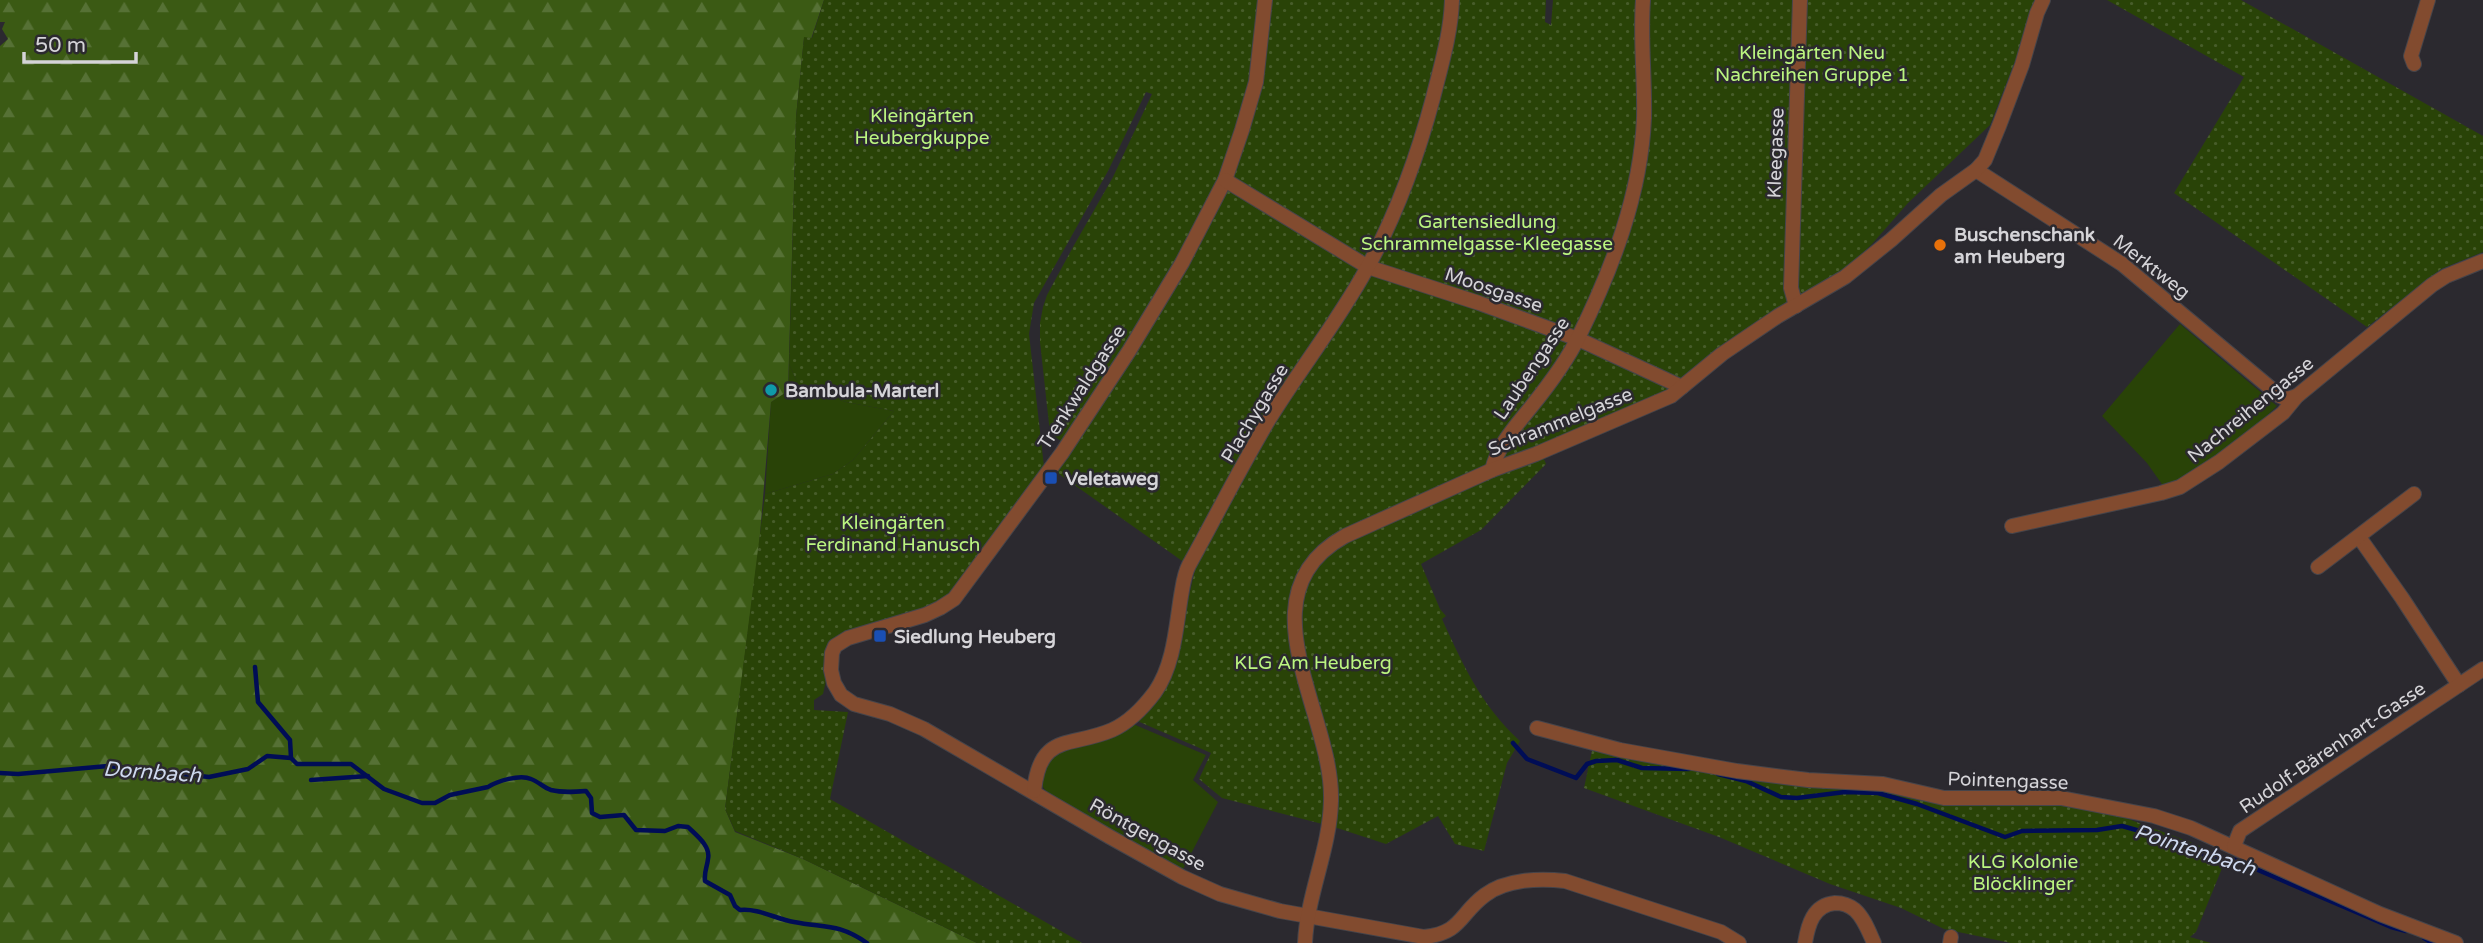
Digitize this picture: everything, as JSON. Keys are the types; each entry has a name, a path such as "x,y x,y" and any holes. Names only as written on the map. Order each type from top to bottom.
{"street":[{"name":"Trenkwaldgasse","path":"848,700 837,690 831,670 830,661 835,646 848,638 940,608 949,603 964,587 1062,453 1129,351 1182,263 1224,180 1242,130 1256,82 1265,0"},
{"name":"Plachygasse","path":"1034,791 1040,762 1049,750 1057,745 1099,735 1121,725 1143,707 1156,690 1169,661 1188,568 1268,422 1368,267 1400,200 1420,148 1447,41 1452,0"},
{"name":"Laubengasse","path":"1492,470 1494,458 1507,436 1534,403 1578,339 1625,226 1644,118 1641,23 1643,0"},
{"name":"Kleegasse","path":"1796,306 1791,288 1800,0"},
{"name":"Schrammelgasse","path":"1305,943 1307,916 1328,829 1331,790 1293,615 1296,591 1315,560 1338,539 1492,470 1671,396 1722,354 1844,278 1941,195 1976,170 1984,159 2022,65 2043,0"},
{"path":"2414,64 2411,56 2428,0"},
{"name":"Merktweg","path":"1976,170 2122,264 2280,396 2287,399 2297,396"},
{"name":"Moosgasse","path":"1224,180 1368,267 1578,339 1682,387"},
{"name":"Nachreihengasse","path":"2012,526 2161,493 2192,481 2283,412 2297,396 2432,285 2446,276 2483,261"},
{"path":"2318,567 2414,494"},
{"path":"2359,537 2459,685"},
{"name":"Rudolf-Bärenhart-Gasse","path":"2234,846 2240,831 2483,669"},
{"name":"Röntgengasse","path":"848,700 925,729 1110,837 1199,885 1251,904 1412,936 1453,937 1489,892 1523,881 1552,879 1721,932 1739,943"},
{"name":"Pointengasse","path":"1537,728 1620,750 1737,771 1883,785 1944,798 2036,797 2108,806 2179,824 2234,846 2380,914 2456,943"},
{"path":"1805,943 1811,918 1819,908 1840,903 1857,912 1874,943"}],"green space":[{"path":"0,0 824,0 811,39 804,38 796,117 788,391 771,402 759,546 725,809 735,832 803,859 977,943 0,943 0,46 8,39 2,29 5,22 0,22"},
{"path":"824,0 1546,0 1545,22 1551,25 1553,0 1639,0 1636,54 1648,58 1647,22 1651,0 2039,0 1990,125 1908,203 1850,265 1667,393 1539,447 1546,464 1481,530 1421,564 1440,609 1446,616 1442,619 1466,669 1494,714 1520,741 1507,763 1484,851 1455,844 1438,816 1386,844 1334,827 1222,798 1199,779 1211,753 1135,720 1172,670 1195,570 1056,472 1072,449 1050,433 1040,323 1047,295 1113,177 1152,94 1146,92 1108,171 1034,303 1029,334 1044,467 951,595 937,605 845,633 827,676 823,694 814,700 814,710 848,712 830,799 1082,943 977,943 803,859 735,831 725,809 765,494 833,474 853,460 894,411 846,402 799,386 789,364 796,117 804,37 812,38"},
{"path":"2107,0 2241,0 2483,136 2483,252 2441,269 2367,327 2174,193 2244,77"},
{"path":"2180,324 2277,406 2239,441 2209,463 2164,487 2147,463 2102,416"},
{"path":"789,364 799,386 846,402 894,411 853,460 833,474 765,494 771,402 788,391"},
{"path":"1133,724 1206,755 1193,780 1218,802 1182,871 1048,794 1043,787 1043,772 1052,755"},
{"name":"KLG Kolonie Blöcklinger","path":"1593,746 1664,761 2052,804 2123,817 2227,856 2196,932 2190,937 2211,943 2011,943 1944,929 1901,908 1830,884 1719,837 1584,788"}],"waterway":[{"path":"255,667 258,702 290,740 291,758"},
{"name":"Pointenbach","path":"1513,743 1527,759 1576,778 1587,764 1596,761 1617,760 1642,768 1689,769"},
{"name":"Dornbach","path":"0,773 18,774 108,766 209,777 248,769 267,756 291,758 297,764 351,764 384,789 422,803 435,803 450,795 521,777 534,780 551,790 586,791 591,798 592,813 600,817 624,815 636,830 665,831 678,826 688,827 707,850 705,881 730,895 740,910 839,929 867,943"},
{"name":"Pointenbach","path":"1718,774 1746,781 1781,797 1797,798 1845,792 1878,793 1917,804 2005,837 2022,831 2097,830 2122,826 2158,836 2204,855 2230,858 2406,931"},
{"path":"311,780 368,776"},
{"name":"Pointenbach","path":"2424,938 2432,943"}],"place":[{"name":"Buschenschank am Heuberg","path":"1940,245"},
{"name":"Bambula-Marterl","path":"771,390"},
{"name":"Veletaweg","path":"1051,478"},
{"name":"Siedlung Heuberg","path":"880,636"}],"park label":[{"name":"Kleingärten Neu Nachreihen Gruppe 1","path":"1812,63"},
{"name":"Kleingärten Heubergkuppe","path":"922,126"},
{"name":"Gartensiedlung Schrammelgasse-Kleegasse","path":"1487,232"},
{"name":"Kleingärten Ferdinand Hanusch","path":"893,533"},
{"name":"KLG Am Heuberg","path":"1313,662"}]}
